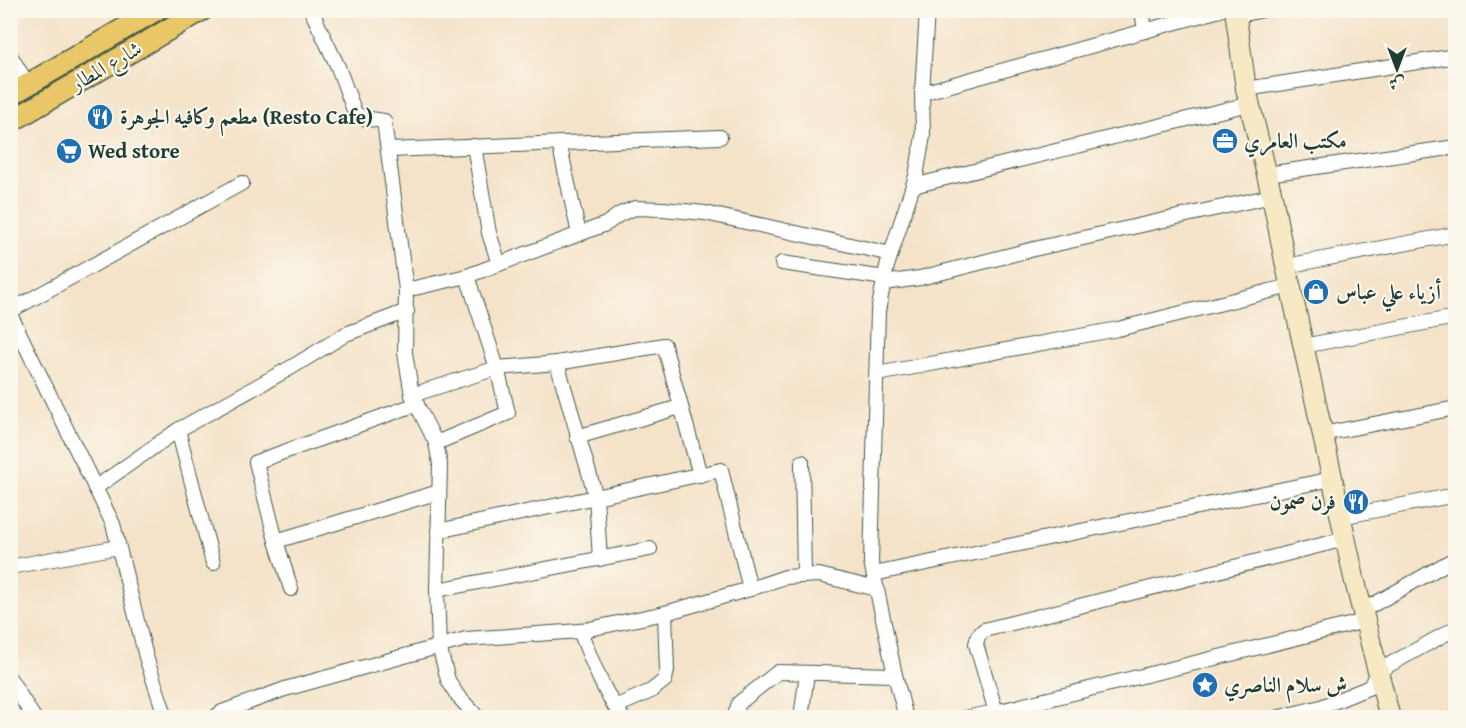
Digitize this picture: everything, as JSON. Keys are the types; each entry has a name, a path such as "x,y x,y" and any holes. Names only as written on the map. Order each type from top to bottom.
{"main road":[{"name":"شارع المطار","path":"19,90 156,10"},
{"name":"شارع المطار","path":"10,122 202,10"}],"street":[{"path":"311,10 338,67 355,113 363,118 384,121 406,290 405,353 415,399 436,443 440,464 437,590 439,646 448,680 457,695 478,717"},
{"path":"906,717 871,562 878,311 891,254 913,186 923,136 922,93 927,10"},
{"path":"1142,10 1145,31"},
{"path":"922,93 1145,31 1230,12 1263,10"},
{"path":"1230,12 1247,97 1272,196 1340,517 1390,717"},
{"path":"10,56 19,90"},
{"path":"913,186 1247,97 1455,56"},
{"path":"389,150 720,137"},
{"path":"559,143 579,234"},
{"path":"474,147 489,232 499,264"},
{"path":"1267,174 1455,147"},
{"path":"166,717 146,657 113,524 10,313 242,183"},
{"path":"782,263 885,281 920,278 1034,249 1272,196"},
{"path":"406,290 467,276 606,224 620,214 635,208 663,208 705,213 891,254"},
{"path":"1286,266 1455,234"},
{"path":"436,443 508,413 497,368 467,276"},
{"path":"877,374 1118,329 1290,286"},
{"path":"95,488 178,430 292,367 346,334 407,311"},
{"path":"1303,346 1455,317"},
{"path":"291,589 256,462 497,368 557,363 664,345 699,475"},
{"path":"557,363 596,497 600,559"},
{"path":"577,437 680,408"},
{"path":"1322,434 1455,408"},
{"path":"178,430 213,563"},
{"path":"802,462 804,576"},
{"path":"438,531 721,470 750,589"},
{"path":"874,574 1332,479"},
{"path":"276,541 439,492"},
{"path":"1340,517 1455,495"},
{"path":"996,712 976,644 978,636 984,630 1345,539"},
{"path":"10,567 118,547"},
{"path":"437,590 650,549"},
{"path":"964,717 996,712 1363,616 1455,558"},
{"path":"214,717 285,689 439,646 475,638 580,631 665,613 785,577 819,575 877,589"},
{"path":"580,631 600,679 619,712 665,680 667,670 665,613"},
{"path":"1276,717 1321,707 1370,687 1378,670 1455,628"},
{"path":"734,717 739,703 778,672 895,675"},
{"path":"801,717 807,673"},
{"path":"10,679 34,717"}],"place":[{"name":"مطعم وكافيه الجوهرة (Resto Cafe)","path":"100,117"},
{"name":"مكتب العامري","path":"1225,141"},
{"name":"Wed store","path":"69,151"},
{"name":"أزياء علي عباس","path":"1316,292"},
{"name":"فرن صمون","path":"1356,502"},
{"name":"ش سلام الناصري","path":"1205,685"}]}
